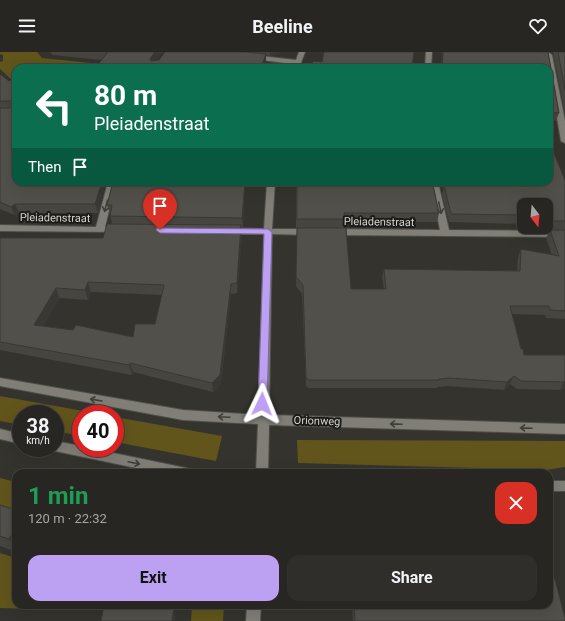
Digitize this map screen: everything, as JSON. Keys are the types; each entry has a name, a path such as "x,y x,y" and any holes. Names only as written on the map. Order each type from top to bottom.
{"street":[{"path":"297,64 302,52"},
{"path":"428,64 429,52"},
{"path":"547,54 549,64"},
{"path":"247,57 291,64"},
{"path":"553,83 565,141"},
{"path":"100,230 111,186"},
{"path":"262,469 262,420 271,186"},
{"path":"435,186 445,234"},
{"name":"Pleiadenstraat","path":"0,228 124,230"},
{"name":"Pleiadenstraat","path":"219,231 565,234"},
{"name":"Orionweg","path":"0,382 183,415 262,420 565,429"},
{"path":"0,434 12,436"},
{"path":"64,448 167,469"},
{"path":"553,486 565,486"},
{"path":"254,609 254,621"}],"shaded area":[{"path":"0,52 37,52 42,58 101,64 12,64 12,80 0,69 0,62 3,61 3,55 0,54"},
{"path":"0,396 50,405 12,405 12,423 0,421"},
{"path":"64,408 72,409 72,434 64,433"},
{"path":"124,419 222,436 216,461 124,444"},
{"path":"297,440 565,441 565,467 552,469 298,463"},
{"path":"0,478 12,481 12,513 0,510"},
{"path":"0,553 12,557 12,608 0,608"},
{"path":"36,609 71,609 71,610"},
{"path":"192,609 224,609 223,621 191,621"}],"building":[{"path":"108,52 155,52 150,59 151,61 159,60 165,52 246,52 266,54 262,64 98,64"},
{"path":"324,52 414,52 412,64 312,64 313,61 322,62"},
{"path":"443,52 548,52 550,64 442,64"},
{"path":"558,52 565,52 565,90"},
{"path":"0,74 9,81 12,81 12,101 0,101"},
{"path":"553,80 559,113 553,112"},
{"path":"0,108 12,108 12,186 101,186 95,204 15,204 11,207 0,202"},
{"path":"553,151 565,180 565,221 553,221 553,198 517,198 517,215 451,214 444,186 553,186"},
{"path":"112,186 245,186 242,218 110,216 112,205 107,205"},
{"path":"297,186 433,186 439,213 344,213 345,219 297,219"},
{"path":"107,224 241,225 237,283 231,284 220,375 212,383 130,363 129,365 0,342 0,238 103,238","holes":["88,282 164,285 155,324 135,324 133,337 76,325 73,330 34,325 56,288 85,290"]},
{"path":"297,228 346,228 351,289 386,289 384,269 520,271 521,249 559,256 551,234 553,234 553,230 565,230 565,311 550,310 549,306 510,306 521,349 523,349 524,355 565,355 565,382 521,381 514,376 507,382 449,378 439,380 309,380 306,378 303,285 296,277"},
{"path":"0,505 12,509 12,534 9,539 0,536"},
{"path":"553,579 555,579 565,618 565,621 355,621 354,609 553,609"},
{"path":"103,609 174,609 172,621 101,621"}],"route":[{"path":"160,230 268,232 262,404"}]}
